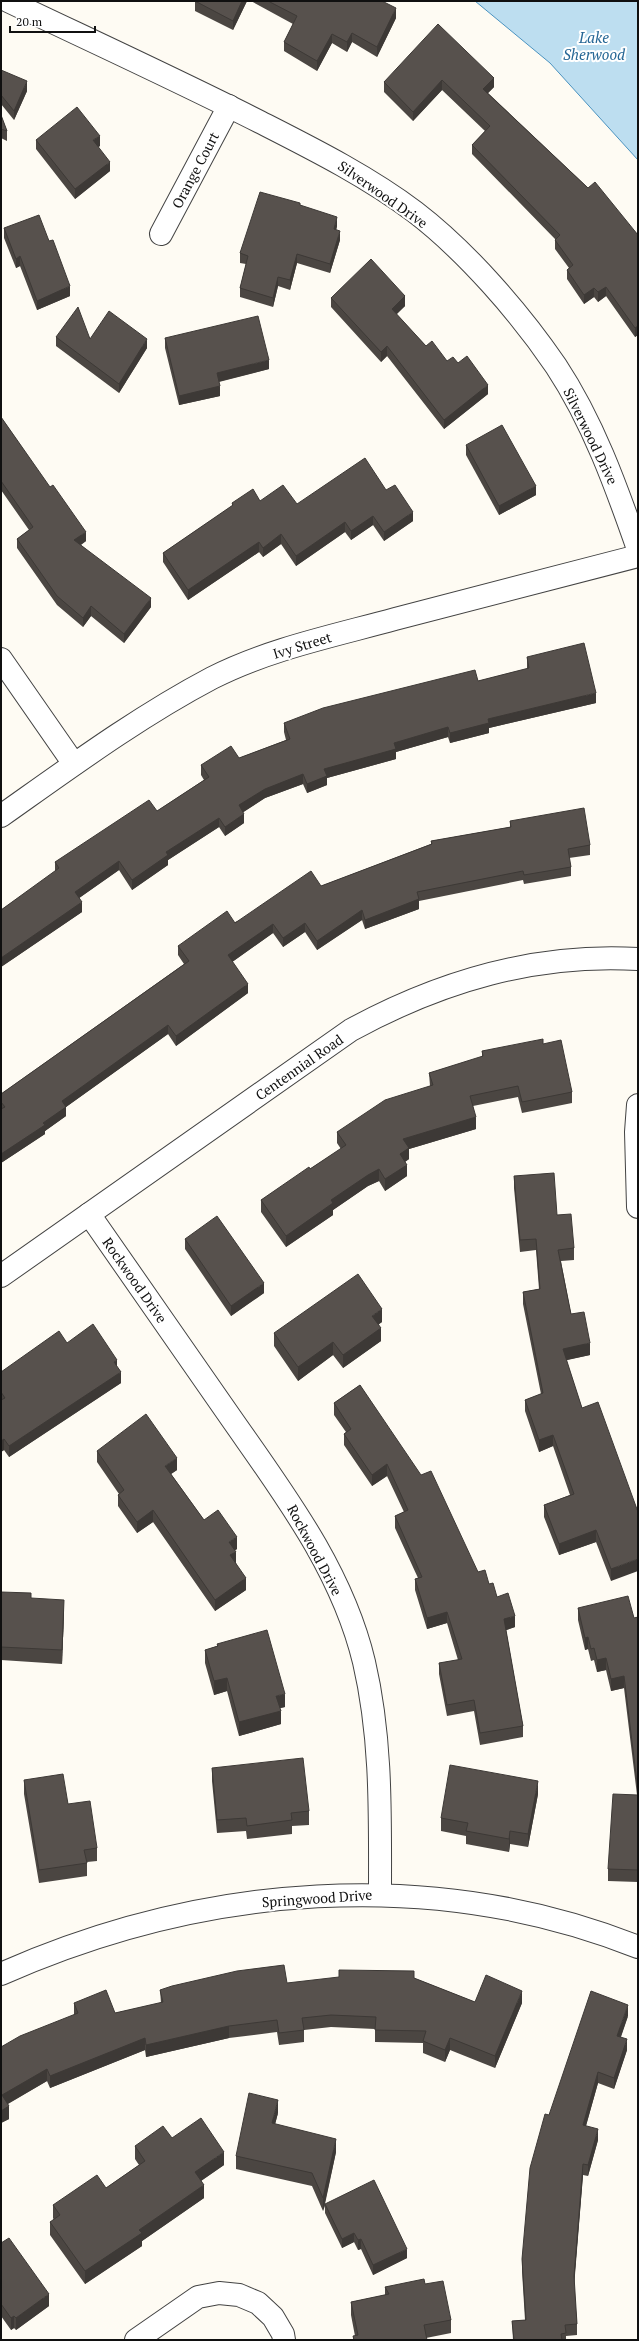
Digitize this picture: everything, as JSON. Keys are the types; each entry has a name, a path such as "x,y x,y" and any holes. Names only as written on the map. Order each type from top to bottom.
{"street":[{"name":"Silverwood Drive","path":"8,1 229,106 340,163 415,212 468,261 520,317 557,368 587,422 614,481 638,549"},
{"name":"Orange Court","path":"161,234 229,106"},
{"name":"Ivy Street","path":"1,816 74,764 212,678 266,656 323,638 638,556"},
{"path":"1,659 74,764"},
{"name":"Centennial Road","path":"1,1276 351,1030 394,1007 454,984 506,969 552,961 599,958 638,959"},
{"path":"638,1104 636,1132 638,1208"},
{"name":"Rockwood Drive","path":"89,1214 302,1521 332,1576 353,1626 363,1661 376,1722 381,1785 380,1894"},
{"name":"Springwood Drive","path":"1,1974 47,1954 98,1936 162,1918 277,1899 380,1894 455,1900 525,1912 608,1935 638,1947"},
{"path":"136,2340 198,2297 219,2293 239,2295 258,2303 273,2317 283,2334 284,2340"}],"water":[{"name":"Lake Sherwood","path":"475,1 638,1 638,160 550,63"}],"building":[{"path":"195,1 242,1 233,21"},
{"path":"268,1 382,1 396,8 377,47 352,33 347,42 332,34 317,61 284,42 297,16"},
{"path":"438,24 494,78 483,89 588,188 595,182 638,235 638,326 635,328 606,287 598,292 594,288 584,295 567,270 573,265 555,240 560,235 472,145 490,126 442,80 413,112 384,82"},
{"path":"1,70 27,81 14,111 1,95"},
{"path":"77,107 100,136 93,140 110,162 75,189 36,140"},
{"path":"1,115 7,131 1,129"},
{"path":"260,192 300,203 300,205 337,217 334,229 340,231 330,264 297,254 290,280 278,277 273,298 240,288 248,256 240,253"},
{"path":"39,215 49,241 53,240 70,286 37,301 20,256 16,259 4,228"},
{"path":"371,259 405,296 392,309 426,346 432,341 447,361 453,357 458,363 467,356 488,385 444,420 387,346 381,352 331,298"},
{"path":"78,307 90,339 109,311 147,339 119,384 56,337"},
{"path":"258,316 269,360 217,373 220,386 179,396 165,338"},
{"path":"1,417 50,487 53,485 86,532 74,540 151,598 124,634 91,606 83,618 57,596 17,539 33,527 1,481"},
{"path":"502,425 536,486 499,506 466,445"},
{"path":"365,458 386,490 395,485 413,512 384,532 373,516 351,531 345,522 296,556 281,534 263,548 259,542 188,590 163,553 233,505 232,503 253,489 260,501 283,485 297,504"},
{"path":"584,643 596,693 488,719 489,723 450,733 448,727 394,743 396,749 324,769 327,776 307,784 303,774 265,789 239,805 244,814 225,827 219,818 166,852 168,855 132,880 119,861 75,892 82,902 1,958 1,910 59,868 55,862 149,800 157,811 209,777 201,765 231,746 239,758 290,739 284,723 323,708 475,670 478,681 529,668 527,657"},
{"path":"584,808 590,845 568,849 571,867 524,875 523,871 417,892 419,899 365,920 362,910 317,941 305,923 283,938 273,924 228,955 248,984 176,1036 168,1025 62,1101 66,1107 43,1123 45,1125 1,1154 1,1109 5,1107 1,1102 1,1094 189,961 178,946 227,911 235,923 311,871 321,886 432,844 431,841 511,827 510,821"},
{"path":"543,1039 543,1044 561,1040 572,1092 522,1102 518,1086 470,1096 476,1117 403,1139 409,1148 400,1154 407,1165 385,1179 379,1169 368,1175 331,1200 333,1203 286,1236 261,1200 309,1167 310,1169 346,1145 337,1132 385,1100 433,1085 429,1073 483,1056 482,1051"},
{"path":"554,1173 557,1215 571,1214 574,1248 558,1250 571,1314 584,1312 590,1343 563,1349 582,1408 598,1402 638,1512 638,1559 611,1569 596,1530 559,1544 544,1505 574,1494 553,1435 539,1440 525,1400 543,1393 523,1292 540,1289 536,1239 520,1240 514,1176"},
{"path":"217,1216 264,1283 231,1306 185,1239"},
{"path":"358,1274 382,1309 372,1316 381,1328 343,1355 333,1342 298,1367 274,1333"},
{"path":"93,1324 117,1360 114,1362 121,1372 9,1446 4,1439 1,1441 1,1400 5,1398 1,1392 1,1372 59,1331 67,1343"},
{"path":"360,1385 421,1475 431,1471 478,1572 485,1570 489,1584 493,1583 497,1597 508,1593 515,1616 504,1619 523,1726 480,1733 474,1700 447,1705 439,1663 462,1659 447,1612 427,1618 415,1579 422,1577 395,1516 408,1510 387,1464 372,1475 344,1434 351,1429 334,1403"},
{"path":"146,1414 177,1458 165,1466 204,1520 218,1510 237,1537 229,1542 236,1552 230,1555 246,1578 215,1600 153,1510 137,1522 118,1495 124,1490 97,1451"},
{"path":"1,1592 31,1593 31,1598 64,1600 62,1650 1,1647"},
{"path":"628,1596 634,1618 638,1617 638,1791 624,1676 611,1679 606,1658 597,1660 594,1648 591,1649 588,1637 585,1638 578,1608"},
{"path":"267,1630 285,1694 276,1696 281,1711 239,1722 227,1678 214,1681 205,1650 218,1646 217,1644"},
{"path":"303,1758 309,1811 291,1813 292,1820 247,1826 246,1818 217,1820 212,1768"},
{"path":"450,1765 538,1781 528,1834 510,1831 509,1839 466,1831 468,1823 441,1818"},
{"path":"63,1774 68,1804 90,1801 97,1848 84,1850 87,1863 39,1870 24,1780"},
{"path":"613,1794 638,1795 638,1870 608,1869"},
{"path":"284,1965 287,1983 339,1977 339,1970 414,1971 414,1978 475,2002 486,1975 522,1991 495,2056 450,2038 445,2050 423,2041 426,2031 375,2030 376,2017 331,2015 302,2018 304,2030 279,2033 277,2020 229,2026 146,2045 145,2038 50,2076 47,2069 2,2095 9,2106 1,2111 1,2047 20,2036 78,2013 74,2003 106,1990 115,2013 163,2002 160,1990 172,1986 237,1971"},
{"path":"591,1991 628,2005 617,2036 627,2039 614,2078 598,2072 583,2125 598,2129 588,2165 583,2164 574,2276 577,2324 565,2325 566,2333 561,2334 562,2340 514,2340 512,2321 526,2320 522,2259 530,2168 545,2114 549,2115"},
{"path":"249,2093 278,2100 272,2123 336,2139 323,2198 312,2173 236,2156"},
{"path":"201,2118 224,2152 195,2172 204,2185 139,2230 142,2233 85,2271 50,2222 60,2215 53,2205 97,2175 106,2188 145,2161 135,2146 163,2126 172,2138"},
{"path":"374,2180 407,2249 373,2265 361,2239 358,2240 354,2233 342,2239 325,2204"},
{"path":"9,2238 49,2294 16,2318 14,2316 11,2318 1,2304 1,2243"},
{"path":"424,2279 425,2284 443,2281 451,2320 424,2325 427,2340 354,2340 353,2336 358,2335 351,2302 389,2294 385,2287"}]}
